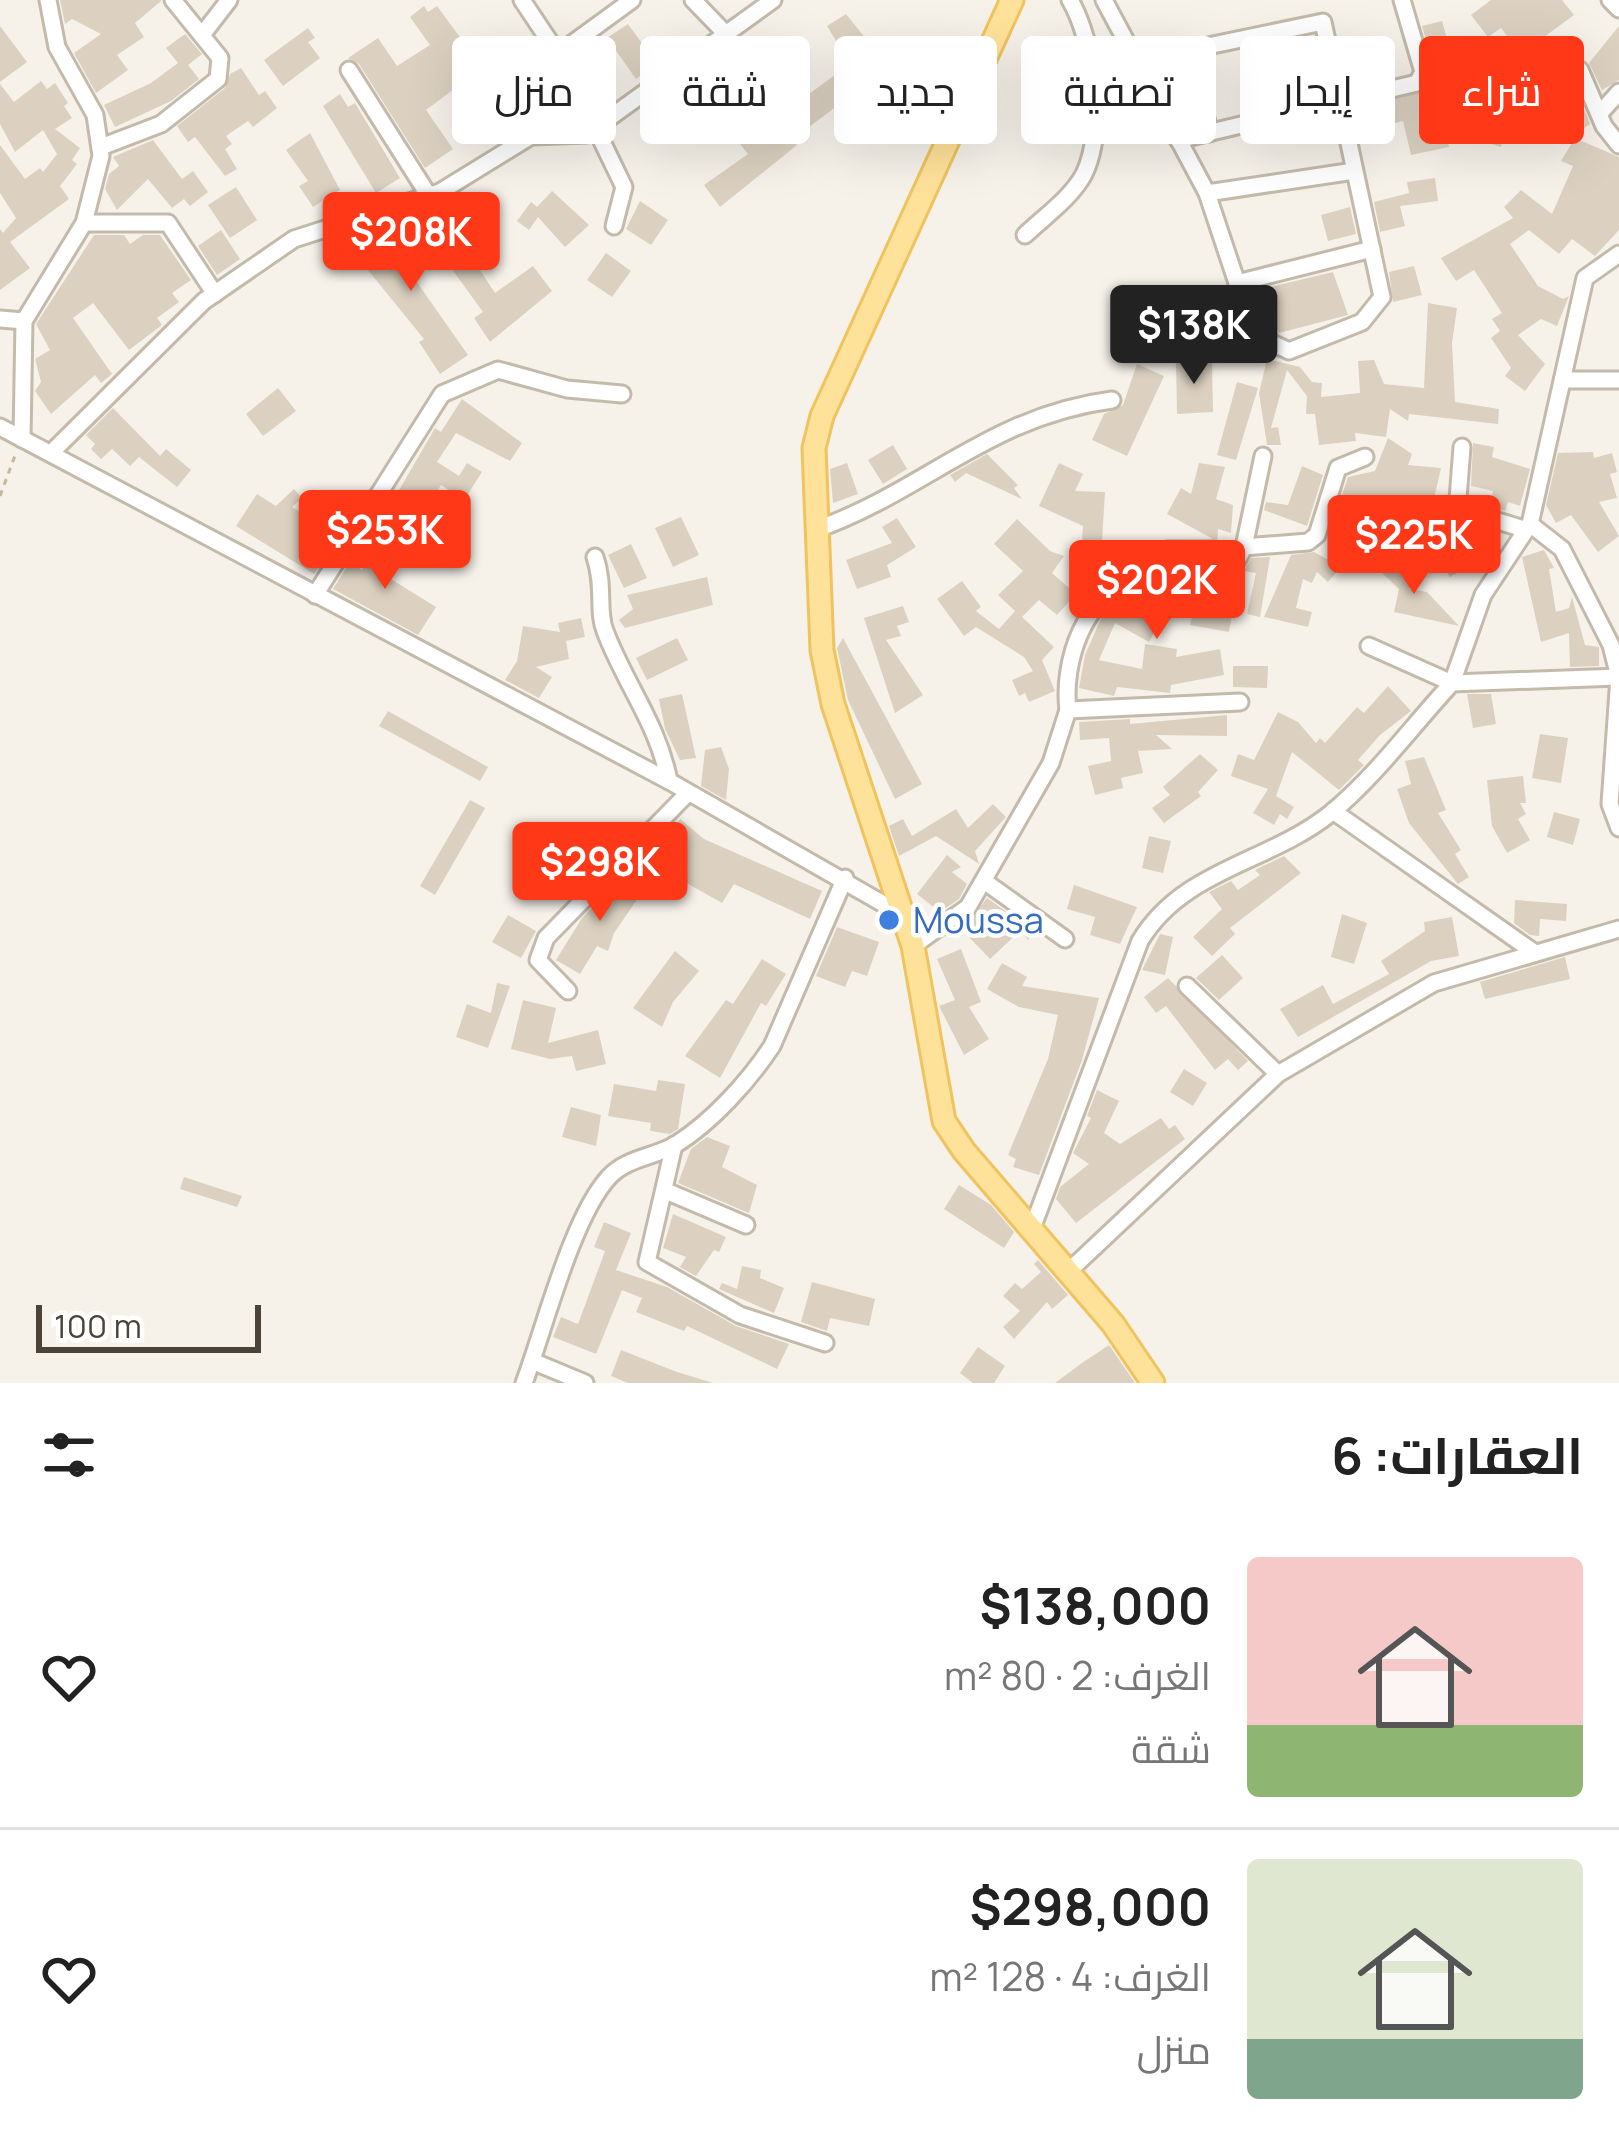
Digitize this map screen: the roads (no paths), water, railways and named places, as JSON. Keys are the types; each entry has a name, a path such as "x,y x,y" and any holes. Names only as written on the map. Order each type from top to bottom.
{"main road":[{"path":"1012,0 822,416 814,448 822,650 833,704 913,946 944,1120 964,1151 1070,1271 1153,1383"}],"street":[{"path":"22,439 24,321 84,224 100,147 95,115 57,47 48,0"},
{"path":"100,147 161,124 214,83 220,58 173,0"},
{"path":"202,35 229,0"},
{"path":"521,0 546,36"},
{"path":"583,36 632,0"},
{"path":"693,0 726,34"},
{"path":"616,114 772,0"},
{"path":"1024,235 1078,183 1088,163 1096,65 1070,0"},
{"path":"1104,0 1123,36"},
{"path":"1395,87 1420,81 1424,72 1402,0"},
{"path":"1610,0 1619,9"},
{"path":"1249,36 1319,20 1323,36"},
{"path":"350,70 429,196"},
{"path":"1584,78 1619,146"},
{"path":"1601,112 1619,92"},
{"path":"53,451 215,294 294,239 429,196 517,144"},
{"path":"607,144 624,187 614,226"},
{"path":"1180,144 1208,193 1237,284 1270,343 1289,351 1370,316 1382,297 1349,144"},
{"path":"1208,193 1354,171"},
{"path":"84,224 168,223 215,294"},
{"path":"1237,284 1372,248"},
{"path":"1033,1226 1140,941 1154,918 1202,880 1333,812 1452,683 1483,595 1527,527 1565,380 1585,278 1619,254"},
{"path":"0,320 24,321"},
{"path":"315,595 442,394 498,370 567,389 622,394"},
{"path":"1565,380 1619,380"},
{"path":"815,530 878,505 956,453 1007,428 1062,406 1112,400"},
{"path":"0,427 669,781 901,914"},
{"path":"1462,447 1462,510 1527,527 1568,556 1615,642 1619,676 1609,787 1619,828"},
{"path":"913,946 959,916 1051,763 1067,710 1063,675 1088,618 1114,590 1145,578 1212,580 1226,574 1244,547 1263,456"},
{"path":"1244,547 1308,542 1317,535 1338,468 1365,457"},
{"path":"595,556 605,586 602,626 656,727 669,781"},
{"path":"1370,646 1452,683 1619,676"},
{"path":"1067,710 1240,702"},
{"path":"568,991 538,960 546,938 687,794"},
{"path":"1333,812 1535,952"},
{"path":"524,1383 555,1292 605,1181 637,1160 674,1145 732,1095 772,1046 845,878"},
{"path":"984,881 1065,939"},
{"path":"1070,1271 1278,1074 1434,983 1619,929"},
{"path":"1186,986 1278,1074"},
{"path":"674,1145 647,1255 650,1265 740,1315 825,1343"},
{"path":"666,1191 746,1225"},
{"path":"532,1361 585,1383"}],"place":[{"name":"Moussa","path":"889,920"}]}
